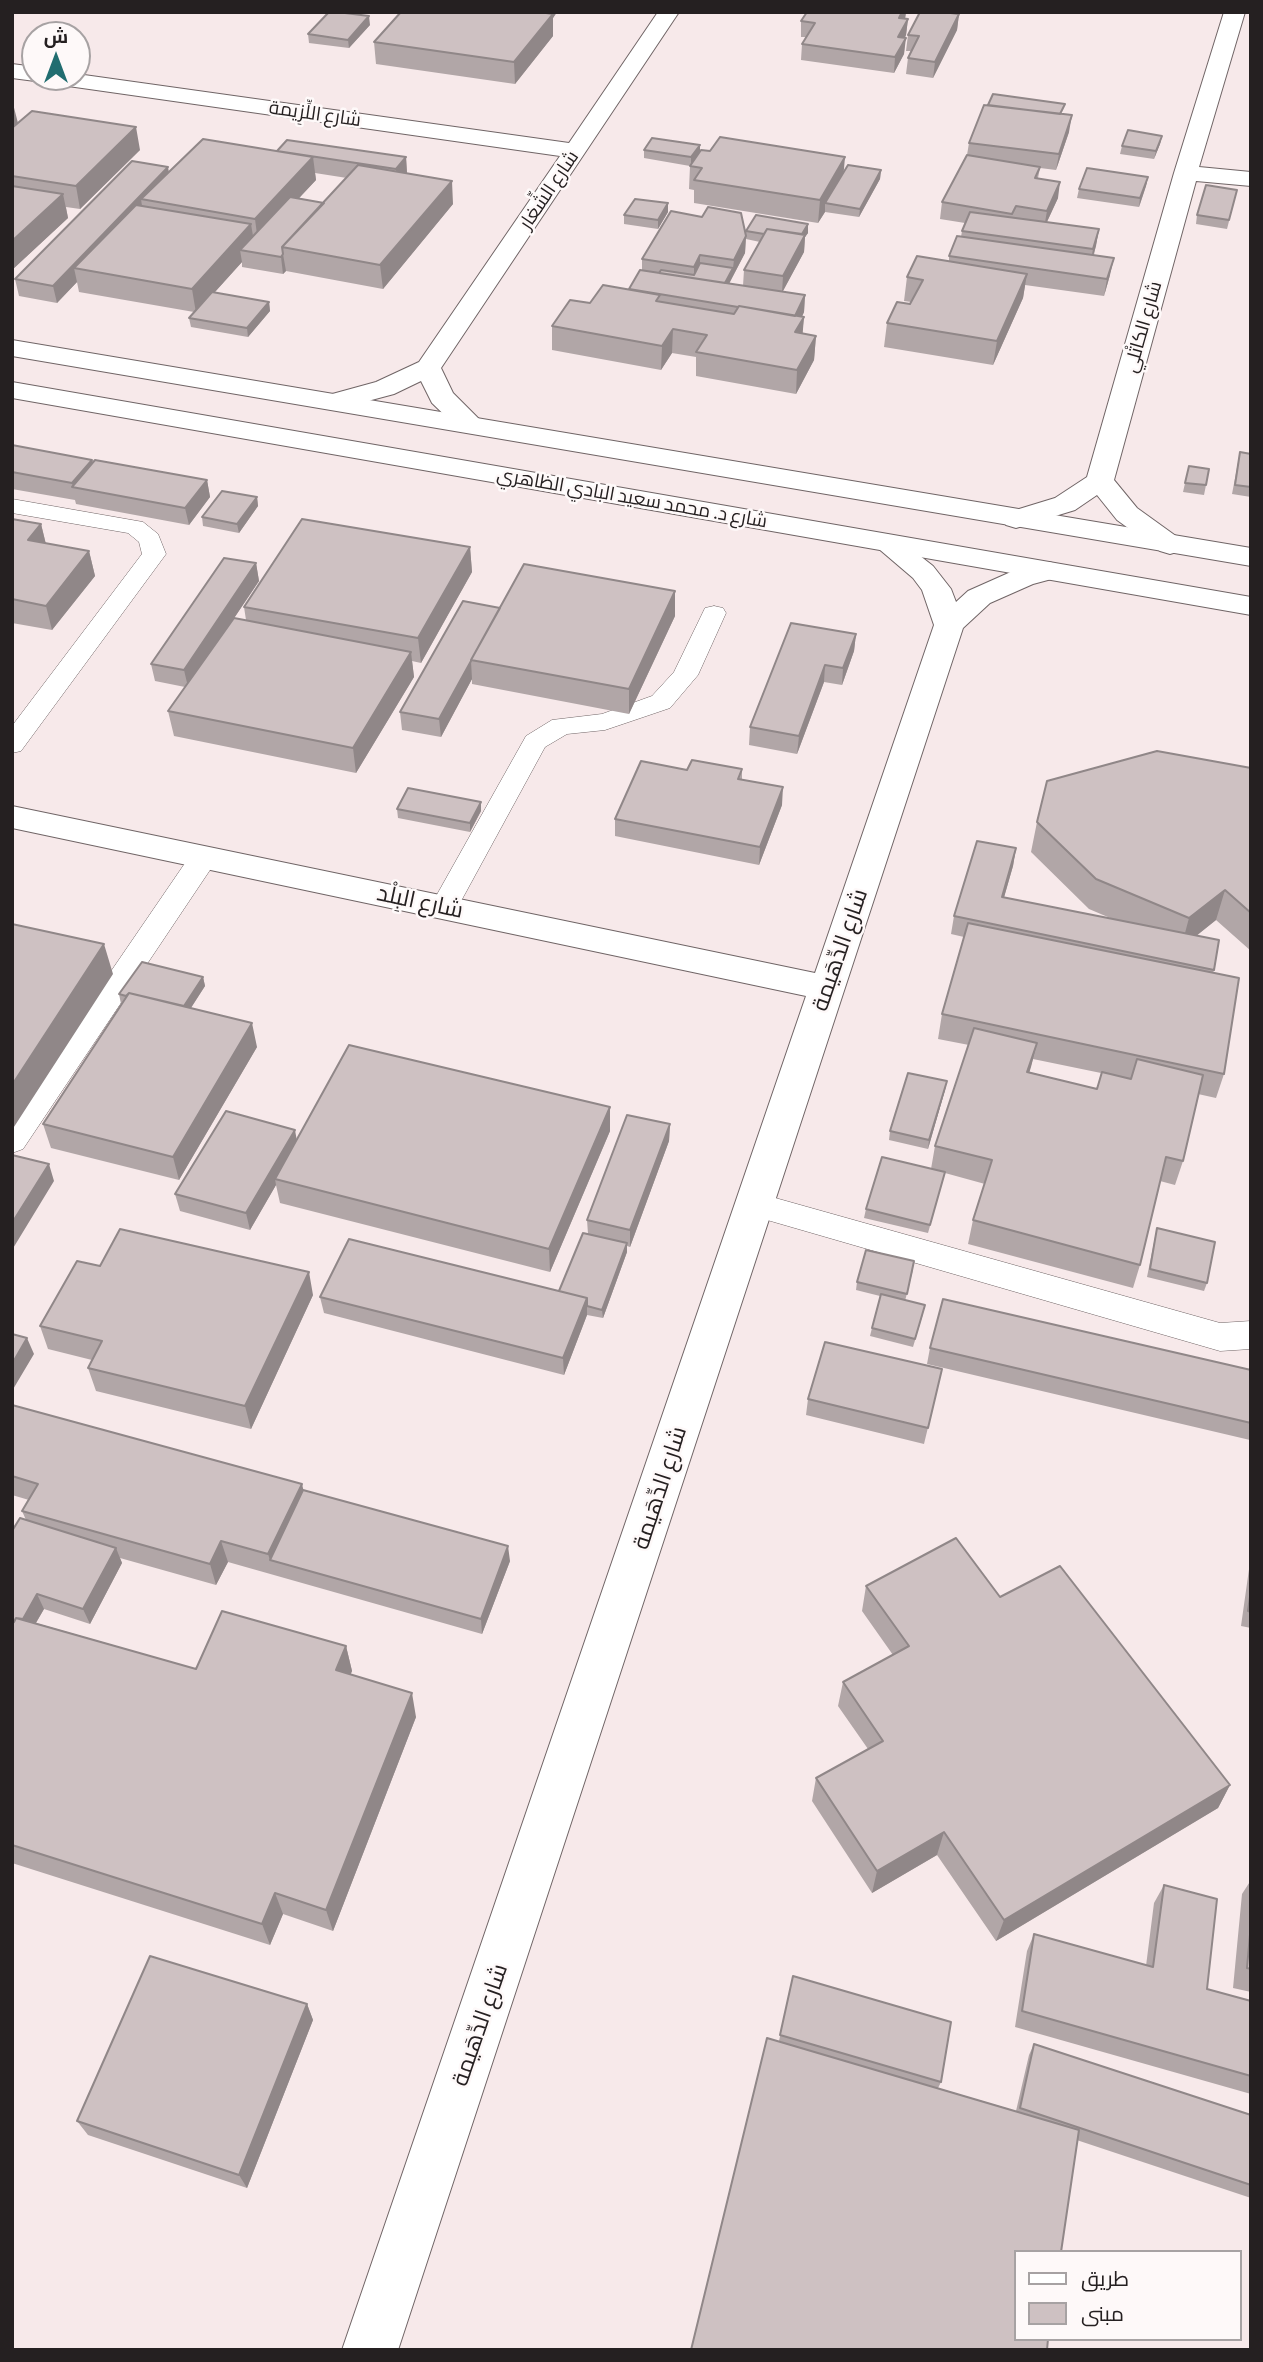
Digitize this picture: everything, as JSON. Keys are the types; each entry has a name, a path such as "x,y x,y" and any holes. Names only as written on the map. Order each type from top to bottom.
{"street":[{"name":"شارع الشِّغار","path":"428,368 669,12"},
{"name":"شارع الكاتْلي","path":"1100,481 1186,173 1235,12"},
{"name":"شارع اللِّزِيمة","path":"91,82 576,151"},
{"path":"1186,173 1251,179"},
{"name":"شارع د. محمد سعيد البادي الظاهري","path":"12,348 1251,557"},
{"path":"334,402 385,388 428,368 441,397 470,424"},
{"name":"شارع د. محمد سعيد البادي الظاهري","path":"12,390 1251,606"},
{"path":"248,430 244,422 253,405 280,393"},
{"path":"1016,519 1065,504 1100,481 1127,514 1170,545"},
{"path":"886,543 923,572 936,589 949,625"},
{"name":"شارع الدِّهَيمة","path":"370,2350 949,625 979,597 1023,577 1049,571"},
{"name":"شارع البِلْد","path":"12,817 827,988"}],"lane":[{"path":"12,506 135,527 150,539 154,554 12,745"},
{"path":"444,907 535,742 561,726 605,722 660,702 685,675 714,613"},
{"path":"12,1141 204,857"},
{"path":"754,1204 1220,1337 1251,1335"}],"building":[{"path":"329,12 369,16 348,40 308,34"},
{"path":"401,12 553,14 514,62 374,42"},
{"path":"807,12 902,12 899,18 908,19 898,37 906,38 895,57 802,44 815,23 801,21"},
{"path":"920,12 959,14 935,62 908,58 919,36 908,35"},
{"path":"993,94 1065,104 1060,114 988,105"},
{"path":"984,105 1072,115 1059,154 969,143"},
{"path":"32,111 136,127 76,186 12,176 12,128"},
{"path":"1128,130 1162,136 1156,151 1122,146"},
{"path":"720,137 845,157 820,200 694,180 702,168 690,166 701,150 710,151"},
{"path":"652,138 700,145 691,157 644,150"},
{"path":"203,139 313,157 255,219 141,199"},
{"path":"287,140 406,157 396,169 277,151"},
{"path":"967,155 1040,167 1035,178 1060,182 1047,211 1016,206 1012,214 942,202"},
{"path":"132,161 168,167 53,286 15,279"},
{"path":"358,165 452,181 380,265 282,247"},
{"path":"848,165 881,170 860,209 825,203"},
{"path":"1087,168 1148,177 1140,198 1079,189"},
{"path":"1206,185 1237,190 1229,220 1197,215"},
{"path":"12,186 63,194 12,241"},
{"path":"290,197 324,203 282,247 281,257 240,250"},
{"path":"635,199 668,203 658,220 624,215"},
{"path":"136,205 251,224 192,289 74,268"},
{"path":"708,207 741,213 746,236 734,260 700,255 694,267 642,259 671,211 702,217"},
{"path":"970,212 1099,229 1093,249 962,231"},
{"path":"756,215 808,224 802,234 767,229 764,234 746,231"},
{"path":"767,229 805,235 783,276 744,270"},
{"path":"957,236 1114,258 1107,279 949,256"},
{"path":"917,256 1027,274 997,341 887,323 897,302 910,304 923,280 907,277"},
{"path":"700,263 733,268 725,283 659,273 661,270 694,275"},
{"path":"640,270 805,295 795,316 629,289"},
{"path":"603,285 660,295 656,301 734,314 739,306 804,317 795,332 816,336 797,370 696,352 707,335 673,329 662,346 552,326 570,300 590,303"},
{"path":"212,292 269,302 247,328 189,318"},
{"path":"12,445 92,460 72,483 12,472"},
{"path":"1240,452 1251,454 1251,487 1235,485"},
{"path":"95,460 207,480 185,508 72,487"},
{"path":"1189,466 1209,469 1206,485 1185,483"},
{"path":"222,491 257,497 237,524 202,517"},
{"path":"12,519 41,524 28,540 89,551 46,606 12,599"},
{"path":"302,519 470,547 418,638 244,607"},
{"path":"224,558 256,563 184,670 151,664"},
{"path":"524,564 675,591 629,689 471,660"},
{"path":"463,601 500,608 439,719 400,712"},
{"path":"234,618 411,652 353,748 168,711"},
{"path":"791,623 856,634 843,668 825,665 799,736 750,727"},
{"path":"1157,751 1251,768 1251,913 1225,890 1189,918 1096,879 1037,822 1047,781"},
{"path":"692,760 742,769 738,779 783,787 760,847 615,819 641,761 687,770"},
{"path":"408,788 481,802 470,823 397,809"},
{"path":"977,841 1016,848 1002,897 1219,940 1214,970 954,916"},
{"path":"968,923 1239,978 1224,1074 942,1014"},
{"path":"12,924 104,944 12,1085"},
{"path":"142,962 203,977 184,1006 129,993 126,996 119,994"},
{"path":"129,993 252,1023 173,1157 43,1124"},
{"path":"974,1028 1037,1043 1027,1072 1097,1089 1102,1072 1131,1079 1137,1059 1203,1075 1183,1161 1166,1157 1140,1265 973,1220 992,1160 935,1146"},
{"path":"349,1045 610,1107 549,1249 275,1179"},
{"path":"908,1073 947,1081 929,1140 890,1131"},
{"path":"226,1111 295,1130 246,1213 175,1194"},
{"path":"627,1115 670,1124 630,1230 587,1220"},
{"path":"12,1155 49,1164 12,1223"},
{"path":"882,1157 945,1172 930,1225 866,1209"},
{"path":"1157,1228 1215,1242 1207,1283 1150,1269"},
{"path":"120,1229 309,1272 245,1406 88,1368 102,1341 40,1326 77,1261 100,1266"},
{"path":"583,1233 627,1243 602,1310 587,1306 587,1298 559,1291"},
{"path":"349,1239 587,1298 563,1358 320,1297"},
{"path":"866,1250 914,1261 907,1294 857,1282"},
{"path":"881,1294 925,1305 915,1339 872,1328"},
{"path":"943,1299 1251,1370 1251,1423 930,1348"},
{"path":"12,1334 27,1338 12,1364"},
{"path":"825,1342 942,1369 928,1428 808,1399"},
{"path":"12,1405 302,1484 268,1554 221,1541 210,1564 22,1511 38,1484 12,1476"},
{"path":"303,1490 508,1546 481,1619 270,1560"},
{"path":"20,1518 116,1548 83,1609 37,1594 23,1619 16,1618 12,1621 12,1531"},
{"path":"956,1538 1000,1597 1060,1566 1230,1785 1004,1920 944,1832 877,1871 816,1778 883,1741 843,1682 909,1646 866,1586"},
{"path":"1251,1590 1251,1612 1248,1611"},
{"path":"222,1611 346,1646 336,1670 412,1693 326,1910 275,1893 262,1924 12,1845 12,1625 16,1618 196,1669"},
{"path":"1164,1885 1217,1899 1207,1989 1251,2001 1251,2076 1022,2011 1034,1934 1153,1967"},
{"path":"1251,1923 1251,1969 1247,1968"},
{"path":"150,1956 307,2004 239,2175 77,2121"},
{"path":"793,1976 951,2022 941,2082 780,2035"},
{"path":"767,2038 1079,2130 1061,2250 1014,2250 1014,2341 1048,2341 1047,2350 691,2350"},
{"path":"1034,2044 1251,2115 1251,2185 1020,2108"}]}
